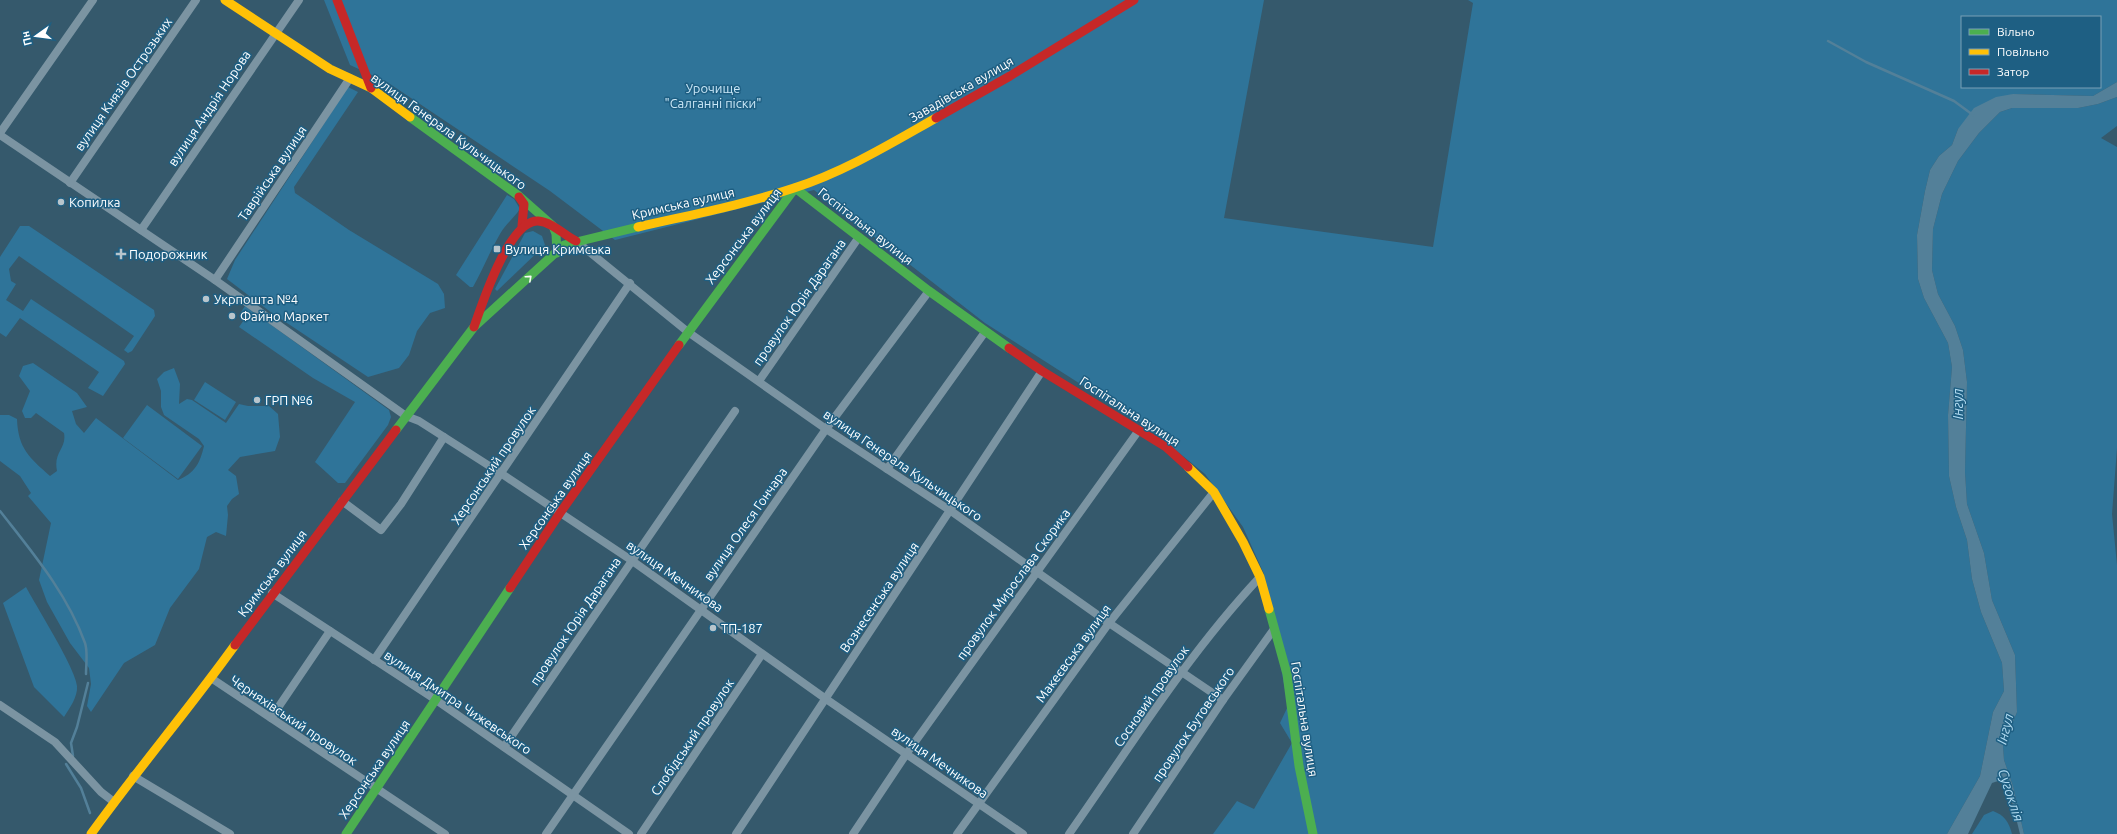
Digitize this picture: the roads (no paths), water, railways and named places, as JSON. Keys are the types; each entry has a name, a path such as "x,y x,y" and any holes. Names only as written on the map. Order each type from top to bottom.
{"street":[{"path":"0,134 93,0"},
{"name":"вулиця Князів Острозьких","path":"70,183 196,0"},
{"name":"вулиця Генерала Кульчицького","path":"225,0 274,34 330,69 371,88 519,196 553,226"},
{"name":"вулиця Андрія Норова","path":"141,230 274,34 299,0"},
{"path":"338,0 371,88"},
{"name":"Завадівська вулиця","path":"795,188 854,164 1010,76 1134,0"},
{"name":"Таврійська вулиця","path":"215,280 350,78"},
{"name":"вулиця Мечникова","path":"0,134 70,183 215,280 406,416 419,421 502,474 631,560 701,608 762,654 826,699 907,753 1023,834"},
{"name":"Госпітальна вулиця","path":"795,188 929,291 1042,372 1166,447 1214,492 1243,542 1260,578 1287,674 1299,766 1313,834"},
{"name":"Кримська вулиця","path":"91,834 133,776 211,678 272,593 474,327 564,245 753,200 795,188"},
{"name":"Херсонська вулиця","path":"346,834 560,513 688,332 795,188"},
{"name":"Кримська вулиця","path":"474,327 483,301 504,254 522,226 524,204 519,196"},
{"path":"522,226 535,221 553,226 564,236 576,241"},
{"path":"553,226 556,234 557,253"},
{"name":"провулок Юрія Дарагана","path":"759,381 859,237"},
{"name":"вулиця Генерала Кульчицького","path":"576,241 630,283 688,332 826,429 951,510 1108,624 1182,671 1223,700"},
{"name":"Херсонський провулок","path":"374,660 502,474 630,283"},
{"name":"вулиця Олеся Гончара","path":"546,834 826,429 929,291"},
{"path":"483,301 492,306 502,303"},
{"path":"887,469 985,332"},
{"name":"Вознесенська вулиця","path":"736,834 1042,372"},
{"name":"провулок Юрія Дарагана","path":"504,747 631,560 735,411"},
{"name":"провулок Мирослава Скорика","path":"852,834 907,753 1035,572 1138,430"},
{"path":"342,501 381,530 401,504 444,437"},
{"name":"Макеєвська вулиця","path":"957,834 978,802 1108,624 1214,492"},
{"name":"Сосновий провулок","path":"1069,834 1182,671 1232,608 1260,578"},
{"name":"вулиця Дмитра Чижевського","path":"272,593 436,700 629,834"},
{"name":"провулок Бутовського","path":"1133,834 1223,700 1274,629"},
{"path":"271,718 330,631"},
{"name":"Слобідський провулок","path":"641,834 762,654"},
{"name":"Черняхівський провулок","path":"211,678 376,790 445,834"},
{"path":"0,705 55,742 101,792 114,802"},
{"path":"133,776 230,834"}],"water":[{"path":"2117,82 2117,97 2098,104 2078,108 2012,108 2000,112 1979,133 1958,161 1942,194 1933,229 1932,270 1938,294 1955,326 1963,350 1967,382 1965,472 1967,504 1984,553 1992,600 2015,655 2017,712 2003,746 2004,760 2013,786 2024,834 2020,834 2010,794 2004,783 1998,781 1992,783 1968,834 1947,834 1980,776 1993,712 2004,691 2002,663 1981,612 1972,579 1967,540 1956,507 1949,476 1948,415 1952,367 1948,343 1924,298 1918,279 1917,235 1925,191 1930,170 1939,156 1952,145 1958,129 1974,108 1996,97 2013,94 2093,96"}],"waterway":[{"path":"1828,41 1866,62 1954,101 1973,115"},
{"path":"0,511 48,574 69,607 85,643 87,654 86,674"},
{"path":"73,756 71,743 77,727 88,683"},
{"path":"66,764 81,788 90,813"}],"place":[{"name":"Копилка","path":"61,202"},
{"name":"Вулиця Кримська","path":"497,249"},
{"name":"Подорожник","path":"121,254"},
{"name":"Укрпошта №4","path":"206,299"},
{"name":"Файно Маркет","path":"232,316"},
{"name":"ГРП №6","path":"257,400"},
{"name":"ТП-187","path":"713,628"}],"park label":[{"name":"Урочище \"Салганні піски\"","path":"713,96"}],"water label":[{"name":"Інгул","path":"1958,404"},
{"name":"Інгул","path":"2005,729"},
{"name":"Сугоклія","path":"2011,795"}]}
